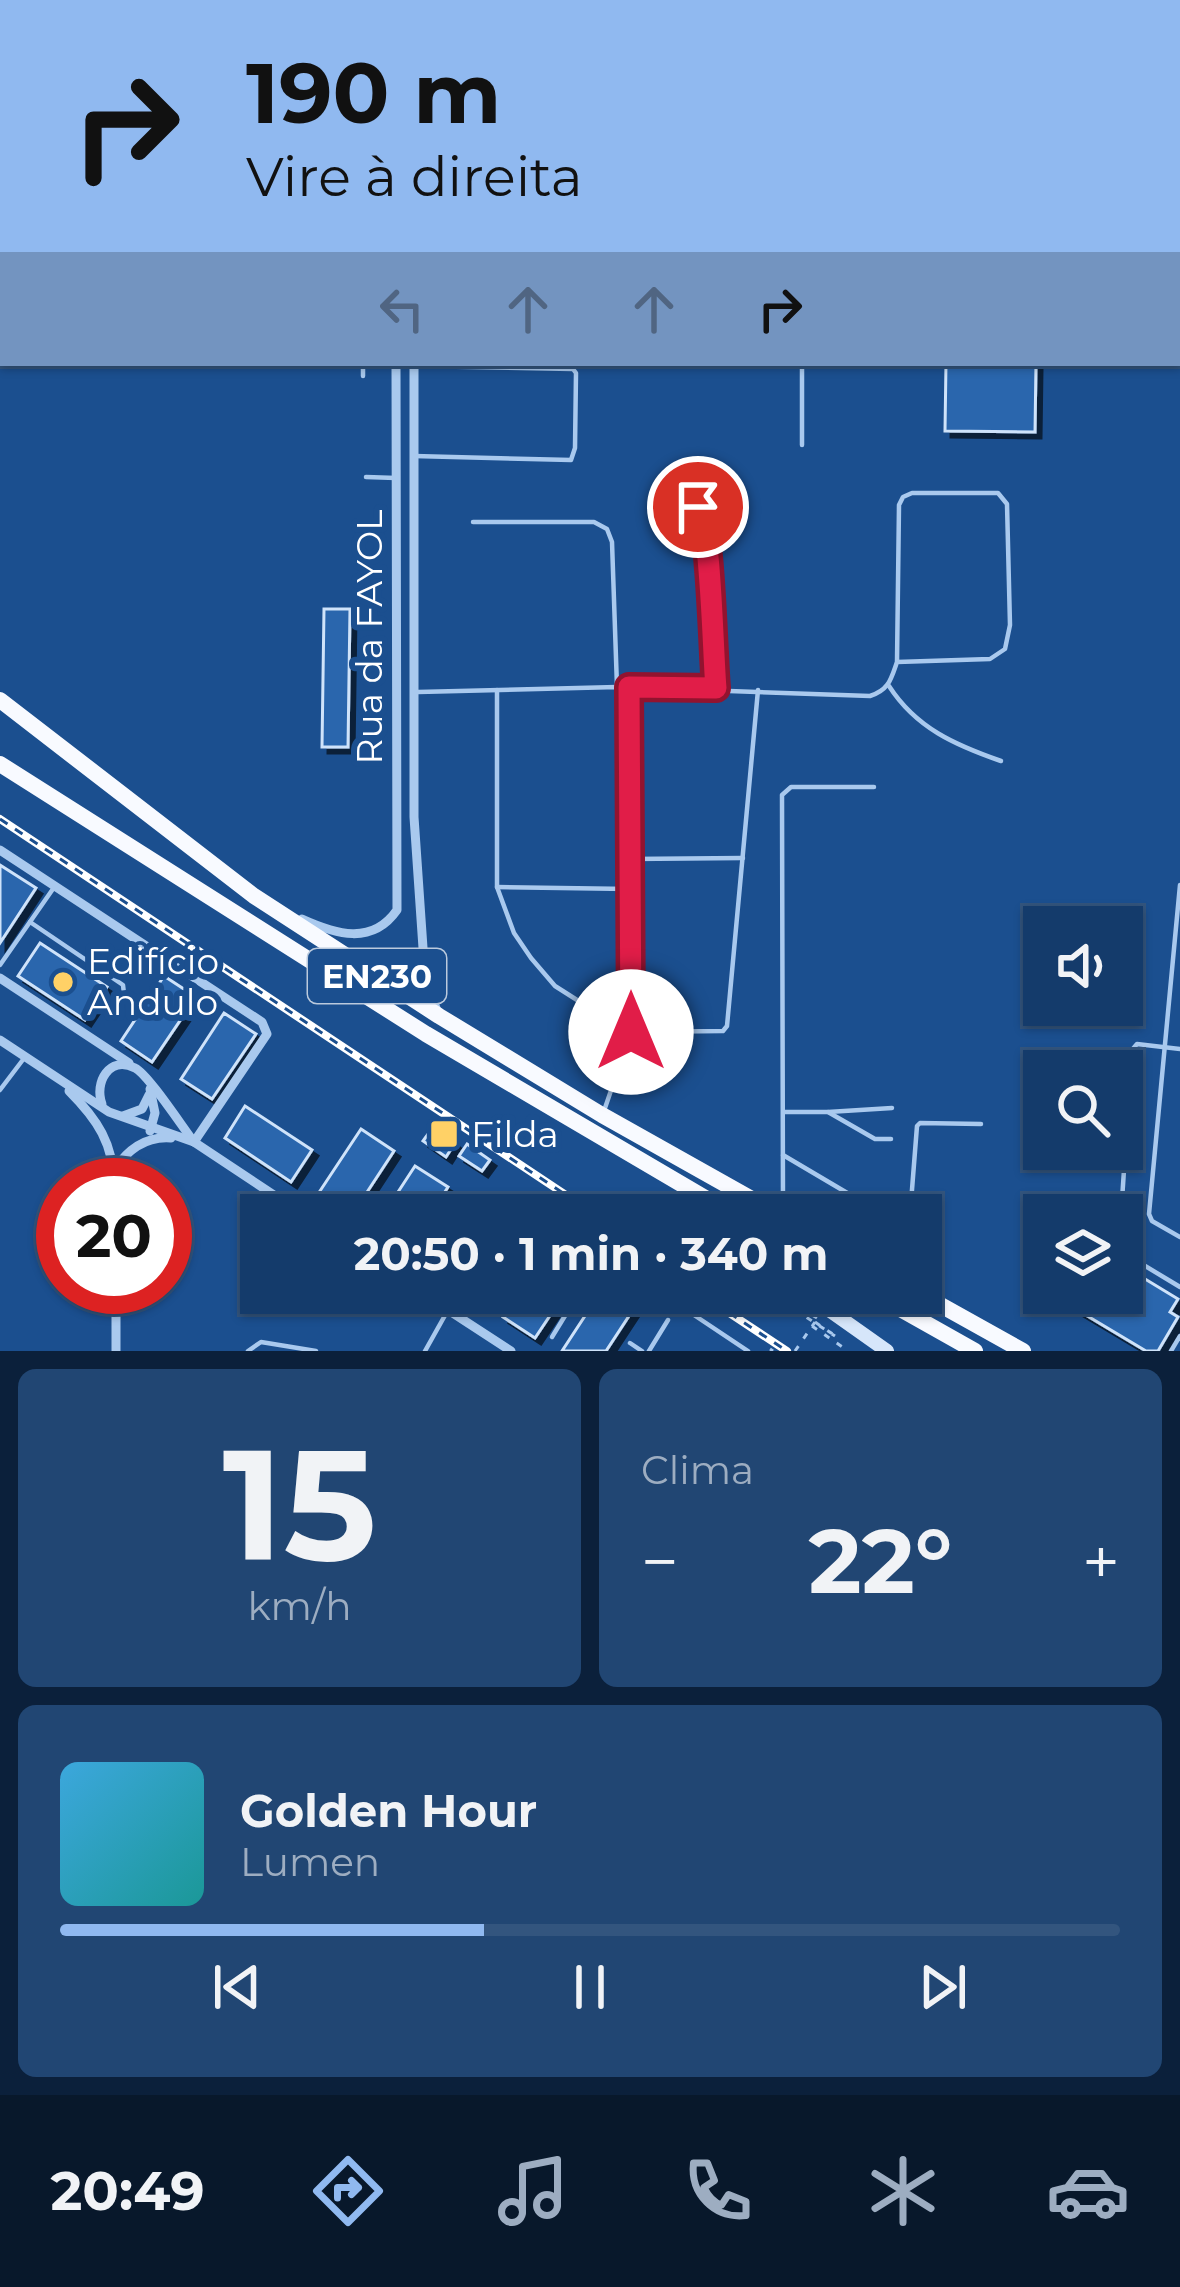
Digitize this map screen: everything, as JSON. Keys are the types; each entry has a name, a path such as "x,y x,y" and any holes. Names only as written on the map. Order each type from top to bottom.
{"highway":[{"name":"EN230","path":"0,700 254,896 439,1016 743,1194"},
{"name":"EN230","path":"0,764 426,1034 698,1194"},
{"path":"942,1306 1022,1351"},
{"path":"909,1314 975,1351"}],"main road":[{"path":"835,1314 887,1351"}],"street":[{"name":"Rua da FAYOL","path":"254,896 337,934 380,928 397,910 396,366"},
{"name":"Rua da FAYOL","path":"415,366 414,817 425,977 439,1016"},
{"path":"0,850 262,1022 267,1034 194,1142"},
{"path":"0,978 138,1070 194,1142"},
{"path":"0,1040 113,1114 194,1142 272,1194"},
{"path":"138,1070 123,1065 102,1076 98,1092 113,1114 127,1117 142,1109 148,1101 149,1084"},
{"path":"52,1075 95,1118 111,1158"},
{"path":"143,1142 155,1114 149,1084"},
{"path":"122,1158 143,1142 163,1137 194,1142"},
{"path":"116,1314 116,1351"},
{"path":"454,1314 511,1351"}],"lane":[{"path":"363,366 363,376"},
{"path":"414,456 571,460 577,373 562,366"},
{"path":"802,366 802,445"},
{"path":"366,477 396,478"},
{"path":"414,692 629,687 870,696 889,686 897,662 899,506 903,497 911,493 998,493 1007,503 1010,626 1005,649 990,658 897,662"},
{"path":"653,507 698,507 704,513 716,688"},
{"path":"472,522 594,522 607,529 612,542 617,687"},
{"path":"889,686 901,704 949,743 1001,761"},
{"path":"602,1115 631,1032 629,687"},
{"path":"497,690 497,886 514,934 531,958 555,986 588,1007"},
{"path":"631,1032 723,1031 727,1026 758,690"},
{"path":"781,1194 782,795 790,787 874,787"},
{"path":"630,859 742,859"},
{"path":"1180,885 1150,1218 1180,1237"},
{"path":"0,965 55,886"},
{"path":"497,886 630,889"},
{"path":"30,922 123,985 124,994 112,1013"},
{"path":"1122,1194 1132,1049 1137,1044 1180,1049"},
{"path":"0,1090 4,1078 25,1057"},
{"path":"782,1112 892,1108"},
{"path":"828,1112 875,1139 891,1139"},
{"path":"912,1194 917,1126 981,1124"},
{"path":"782,1155 849,1194"},
{"path":"1143,1265 1180,1287"},
{"path":"425,1351 446,1314"},
{"path":"552,1337 566,1314"},
{"path":"692,1314 748,1351"},
{"path":"630,1343 645,1351 668,1320"},
{"path":"1171,1351 1180,1336"},
{"path":"248,1351 261,1342 316,1351"}],"path":[{"path":"813,1324 831,1334 834,1329 802,1309 800,1312 835,1336"},
{"path":"813,1324 844,1348"},
{"path":"795,1351 813,1324"}],"building":[{"path":"946,366 1036,366 1035,432 945,431"},
{"path":"324,609 350,609 348,747 322,747"},
{"path":"0,865 36,888 0,943"},
{"name":"Edifício Andulo","path":"40,943 107,987 85,1020 18,976"},
{"path":"164,976 196,997 152,1062 121,1041"},
{"path":"224,1013 256,1034 212,1099 181,1079"},
{"path":"245,1106 312,1150 291,1182 225,1138"},
{"path":"436,1123 455,1143 446,1157 423,1141"},
{"path":"361,1129 394,1151 366,1194 318,1194"},
{"path":"467,1144 490,1160 482,1171 459,1156"},
{"path":"415,1166 448,1187 444,1194 397,1194"},
{"path":"1143,1278 1178,1299 1170,1312 1178,1317 1158,1351 1146,1351 1084,1314 1143,1314"},
{"path":"505,1314 551,1314 535,1338"},
{"path":"586,1314 630,1314 606,1351 562,1351"}],"railway":[{"path":"0,819 564,1194"},
{"path":"731,1314 787,1351"}],"place":[{"name":"Edifício Andulo","path":"63,982"},
{"name":"Filda","path":"444,1134"}],"route":[{"path":"631,1032 629,687 716,688 708,553 704,513 698,507"}]}
